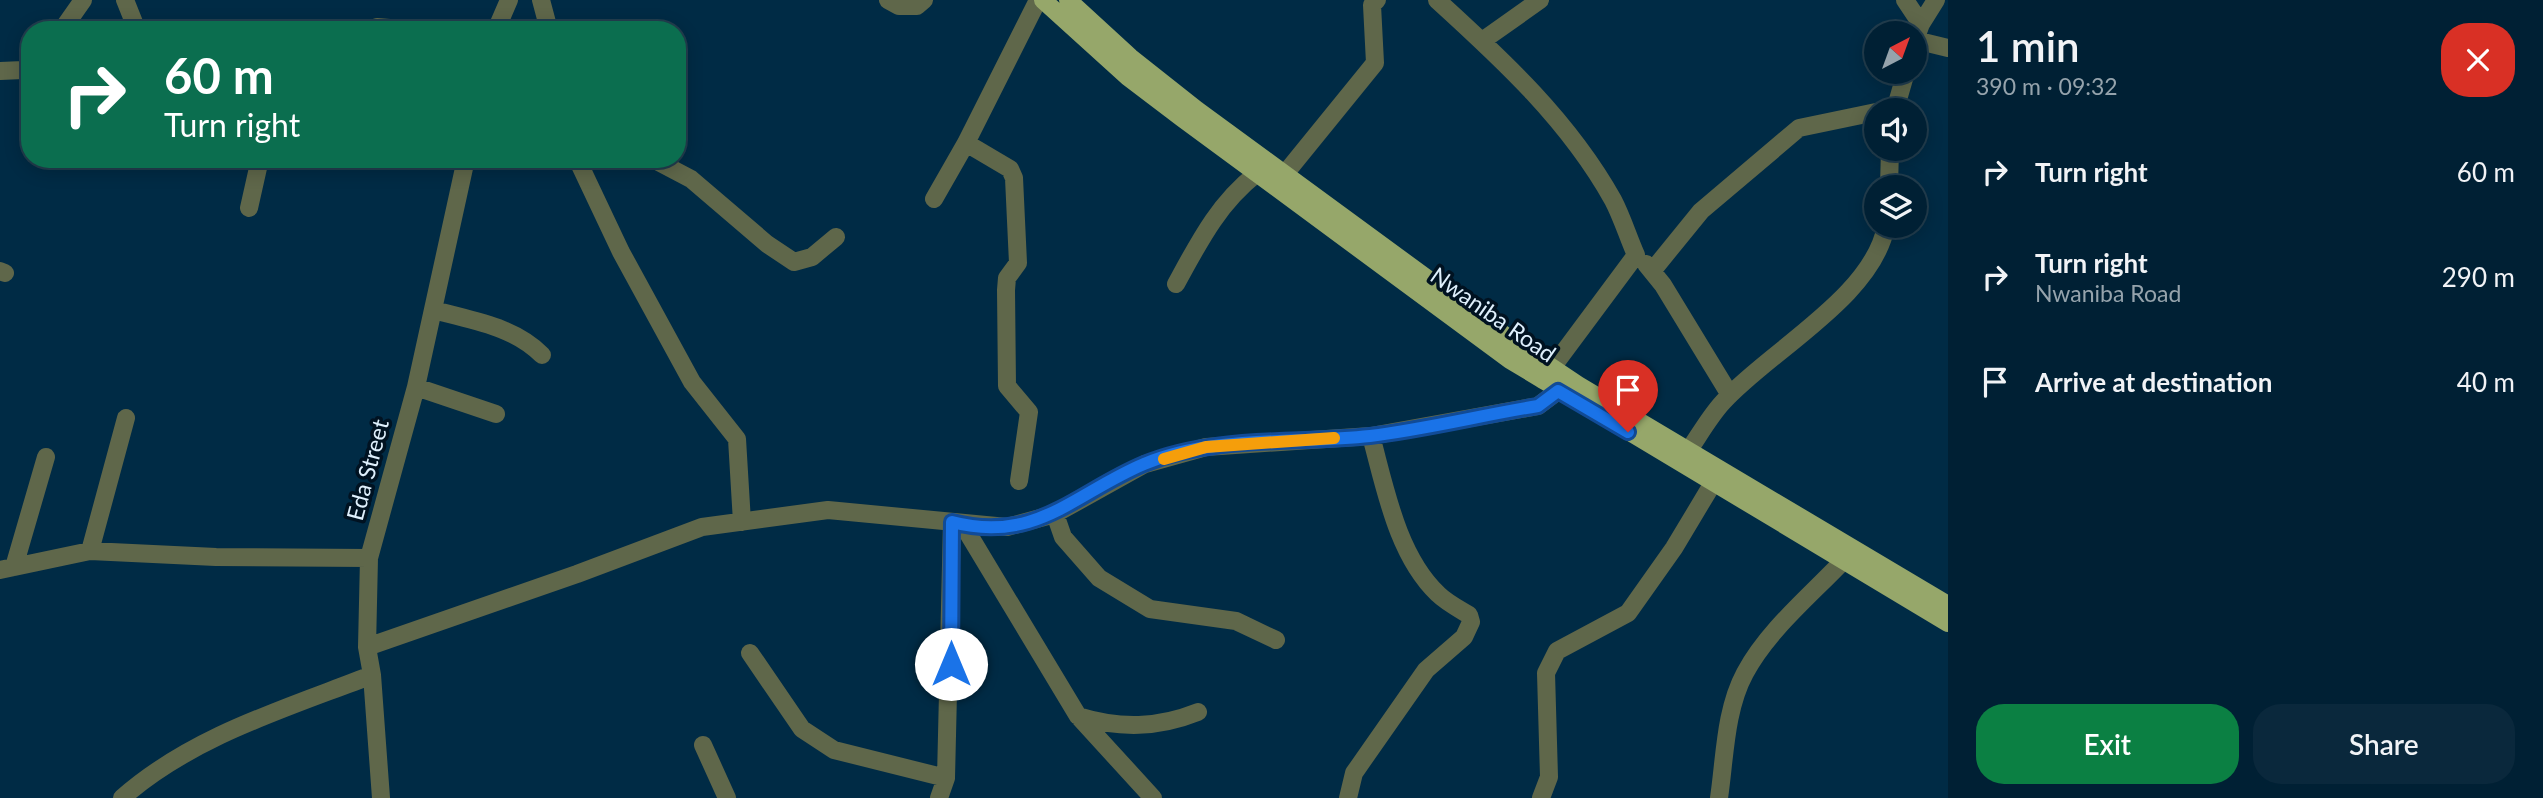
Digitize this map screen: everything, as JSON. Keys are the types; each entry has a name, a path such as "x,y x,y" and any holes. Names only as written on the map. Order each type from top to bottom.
{"main road":[{"name":"Nwaniba Road","path":"1041,0 1128,76 1256,174 1547,374 1558,391 1948,623"},
{"path":"1068,0 1130,57 1547,374 1689,450 1948,605"}],"street":[{"path":"68,21 83,0"},
{"path":"125,0 133,21"},
{"path":"500,21 509,0"},
{"path":"541,0 547,21"},
{"path":"888,0 899,6 917,6 924,0"},
{"path":"934,199 1041,0"},
{"path":"1284,175 1375,62 1372,5 1377,0"},
{"path":"1437,0 1538,95 1577,144 1614,201 1636,255 1653,270 1730,396"},
{"path":"1482,41 1540,0"},
{"path":"1905,0 1912,21"},
{"path":"1925,21 1936,0"},
{"path":"1927,40 1948,48"},
{"path":"0,71 21,70"},
{"path":"1653,270 1701,211 1800,128 1864,115"},
{"path":"966,143 1010,169 1014,178 1018,263 1007,279 1006,386 1029,412 1019,481"},
{"path":"249,208 258,168"},
{"name":"Eda Street","path":"381,798 372,675 367,647 369,558 416,387 464,168"},
{"path":"581,168 621,252 692,382 737,439 742,522"},
{"path":"670,168 691,179 766,244 794,262 812,257 836,237"},
{"path":"1176,284 1209,223 1232,193 1256,174"},
{"path":"1689,450 1730,396 1800,338 1853,284 1871,260 1881,238"},
{"path":"1547,374 1636,255"},
{"path":"434,310 510,331 526,339 542,355"},
{"path":"416,387 496,414"},
{"path":"367,647 702,527 828,510 1007,527 1055,514 1144,464 1206,447 1371,436 1538,406 1558,391"},
{"path":"90,551 126,418"},
{"path":"1348,798 1354,773 1426,670 1464,637 1471,622 1469,615 1438,594 1409,550 1390,507 1371,436"},
{"path":"7,568 46,457"},
{"path":"1542,798 1549,777 1546,673 1557,651 1628,613 1674,548 1713,483"},
{"path":"1055,514 1063,537 1100,578 1150,609 1236,621 1276,640"},
{"path":"958,524 1078,716 1153,798"},
{"path":"939,798 946,778 958,524"},
{"path":"7,568 90,551 216,557 369,558"},
{"path":"1719,798 1731,710 1745,672 1778,630 1844,561"},
{"path":"750,653 802,729 834,750 946,778"},
{"path":"122,798 179,755 262,718 372,675"},
{"path":"1078,716 1102,723 1169,724 1198,712"},
{"path":"704,745 727,798"}],"slow traffic":[{"path":"1164,459 1206,447 1334,438"}],"route":[{"path":"951,664 952,522 1007,527 1055,514 1144,464 1206,447 1371,436 1538,406 1558,391 1628,432"}]}
